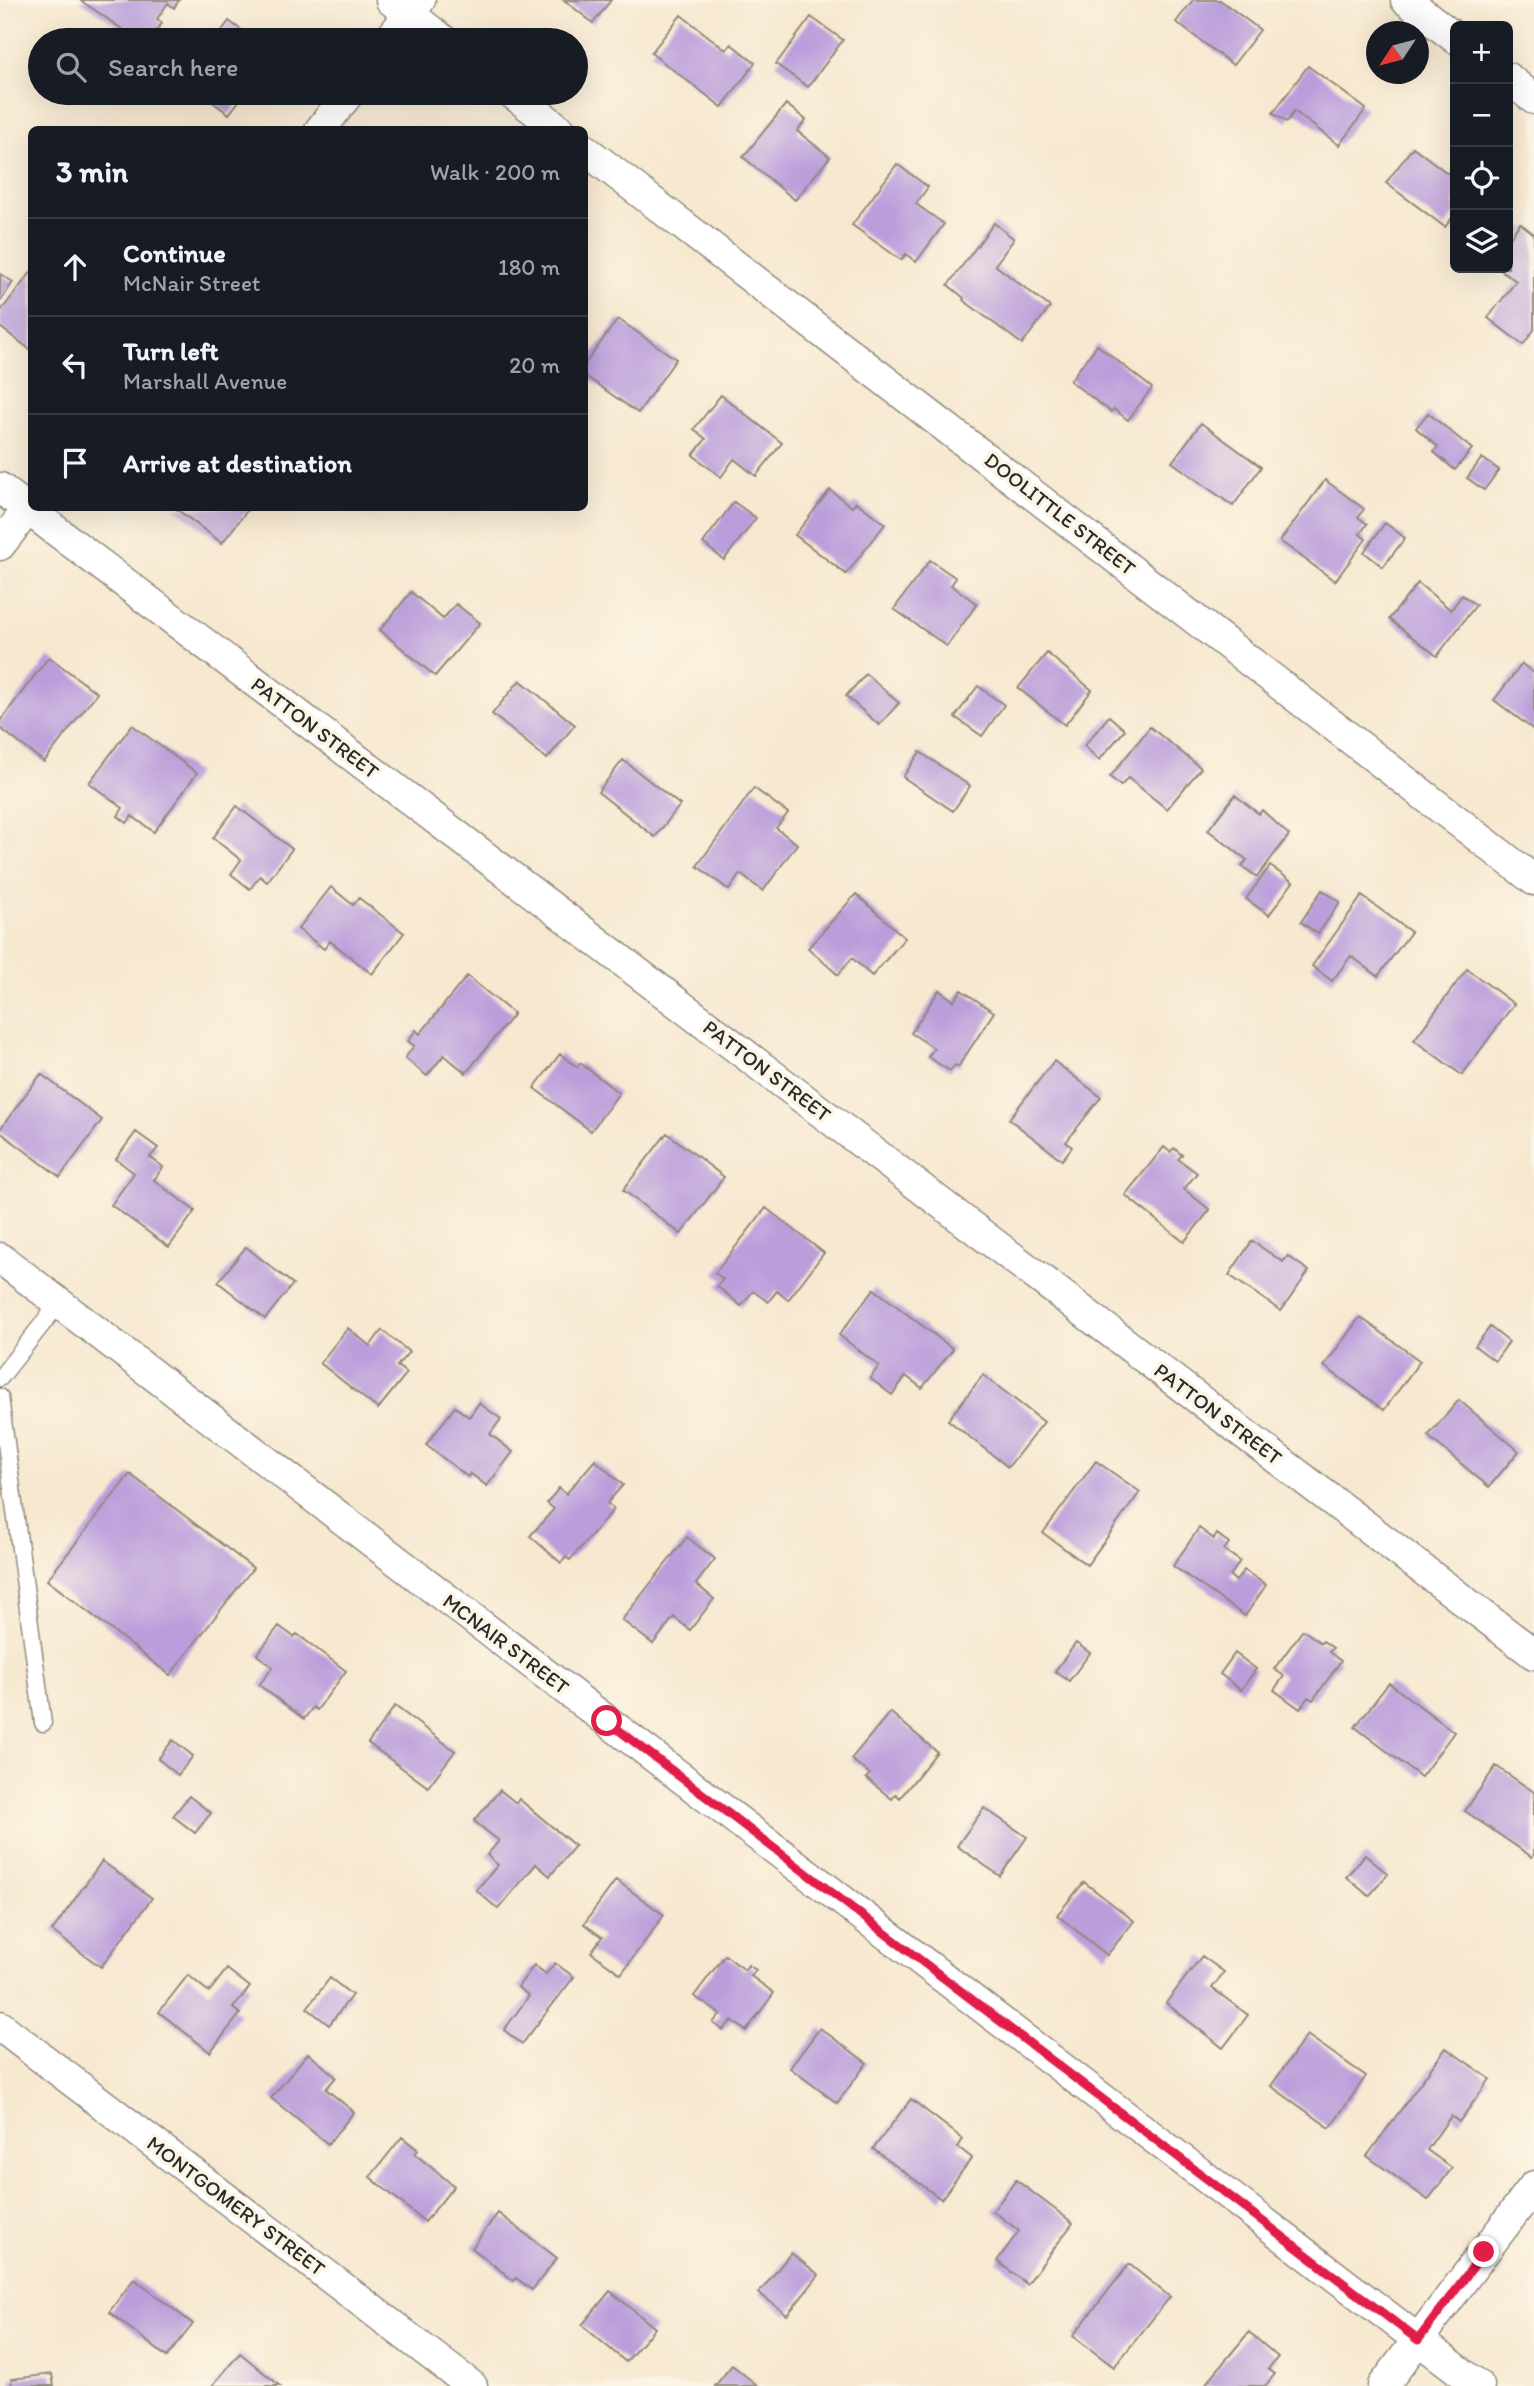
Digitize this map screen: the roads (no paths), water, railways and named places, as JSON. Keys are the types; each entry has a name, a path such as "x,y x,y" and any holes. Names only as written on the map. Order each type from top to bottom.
{"street":[{"path":"1406,0 1450,34"},
{"path":"395,28 407,5 431,28"},
{"path":"1513,82 1534,99"},
{"path":"323,126 340,105"},
{"path":"528,105 555,126"},
{"name":"DOOLITTLE STREET","path":"588,152 1534,880"},
{"name":"PATTON STREET","path":"0,488 28,505"},
{"path":"0,545 28,507"},
{"name":"PATTON STREET","path":"36,511 1534,1654"},
{"name":"MCNAIR STREET","path":"0,1258 1479,2386"},
{"name":"MONTGOMERY STREET","path":"0,2026 472,2386"},
{"path":"1383,2386 1534,2186"}],"lane":[{"path":"0,1378 59,1303"},
{"path":"0,1397 43,1723"}]}
